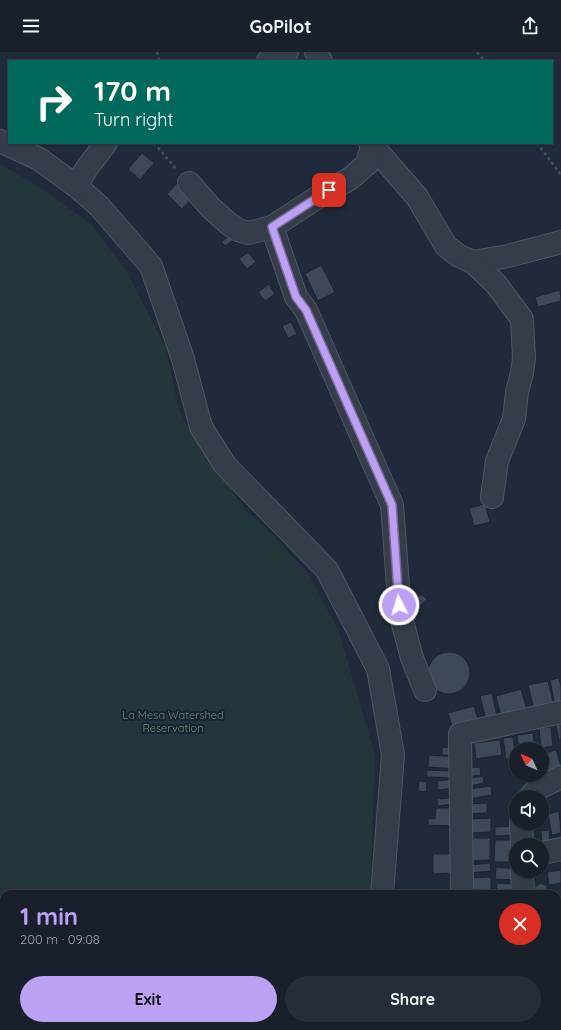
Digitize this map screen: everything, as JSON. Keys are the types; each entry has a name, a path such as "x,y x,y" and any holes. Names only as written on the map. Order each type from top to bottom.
{"street":[{"path":"270,60 287,52"},
{"path":"0,141 38,159 76,186 99,206 151,266 183,359 201,427 225,465 327,570 378,669 393,755 382,890"},
{"path":"76,186 86,168 105,144"},
{"path":"189,183 211,208 238,230 248,233 272,227 318,197 351,178 367,164 371,145"},
{"path":"371,145 417,197 446,246 459,256 473,262 496,284 522,319 524,358 522,373 516,392 514,419 497,462 492,497"},
{"path":"272,227 296,297 309,317 392,505 400,613 412,658 425,690"},
{"path":"473,262 508,256 561,242"},
{"path":"462,890 460,734 561,712"},
{"path":"536,790 561,777"},
{"path":"549,852 561,849"},
{"path":"522,878 522,890"}],"path":[{"path":"477,52 484,60"},
{"path":"155,144 189,183"},
{"path":"539,144 561,175"}],"green space":[{"name":"La Mesa Watershed Reservation","path":"0,164 33,183 90,223 127,272 166,348 178,406 182,418 246,511 268,530 308,574 338,629 375,755 370,890 0,890"}],"building":[{"path":"142,153 154,163 140,180 128,169"},
{"path":"179,181 194,196 182,209 167,194"},
{"path":"229,236 233,240 225,246 222,242"},
{"path":"248,252 256,262 247,269 239,259"},
{"path":"321,265 335,292 318,301 305,274"},
{"path":"269,284 275,294 265,301 258,292"},
{"path":"560,290 561,301 538,307 535,297"},
{"path":"291,322 297,334 288,338 282,326"},
{"path":"485,504 490,522 474,526 469,508"},
{"path":"421,594 427,599 419,607 413,602"},
{"path":"449,652 464,658 470,673 464,688 449,694 434,688 428,673 434,658"},
{"path":"559,678 561,687 561,708 556,710 550,680"},
{"path":"548,681 555,710 535,714 528,685"},
{"path":"521,689 528,713 502,720 496,696"},
{"path":"492,693 498,721 487,723 480,696"},
{"path":"474,706 480,725 454,733 448,713"},
{"path":"561,716 561,739 559,740 554,717"},
{"path":"551,727 553,746 549,747 549,742 540,742 539,728"},
{"path":"533,733 534,742 518,742 517,735"},
{"path":"513,737 514,742 509,742 509,759 506,759 503,738"},
{"path":"500,740 502,755 476,759 474,743"},
{"path":"442,747 457,748 457,755 442,755"},
{"path":"556,750 561,765 561,776 549,779 549,752"},
{"path":"429,755 457,757 456,769 428,767"},
{"path":"480,767 481,775 465,777 465,768"},
{"path":"427,770 450,771 450,778 427,777"},
{"path":"483,776 484,783 466,787 465,779"},
{"path":"455,779 455,788 438,790 437,781"},
{"path":"419,781 427,782 426,792 418,791"},
{"path":"491,786 492,795 468,799 467,789"},
{"path":"452,798 453,804 438,806 437,799"},
{"path":"487,803 487,813 465,814 465,804"},
{"path":"436,808 455,808 454,826 428,825 428,819 435,819"},
{"path":"559,811 561,833 552,835 549,814"},
{"path":"491,818 491,832 468,833 467,819"},
{"path":"509,826 509,830 518,830 519,835 495,836 495,827"},
{"path":"549,830 550,844 549,838 542,838 541,831"},
{"path":"468,838 490,838 490,860 468,861"},
{"path":"495,840 509,840 509,862 494,862"},
{"path":"433,854 451,854 452,873 433,874"},
{"path":"490,863 491,871 469,873 468,865"},
{"path":"496,867 509,868 509,878 514,878 514,880 495,879"},
{"path":"561,870 561,883 549,885 549,872"},
{"path":"491,877 491,890 470,890 470,878"},
{"path":"497,883 517,884 516,890 496,890"},
{"path":"541,883 547,886 548,890 535,890 535,887"}],"route":[{"path":"329,190 272,227 296,297 306,310 392,505 399,605"}]}
